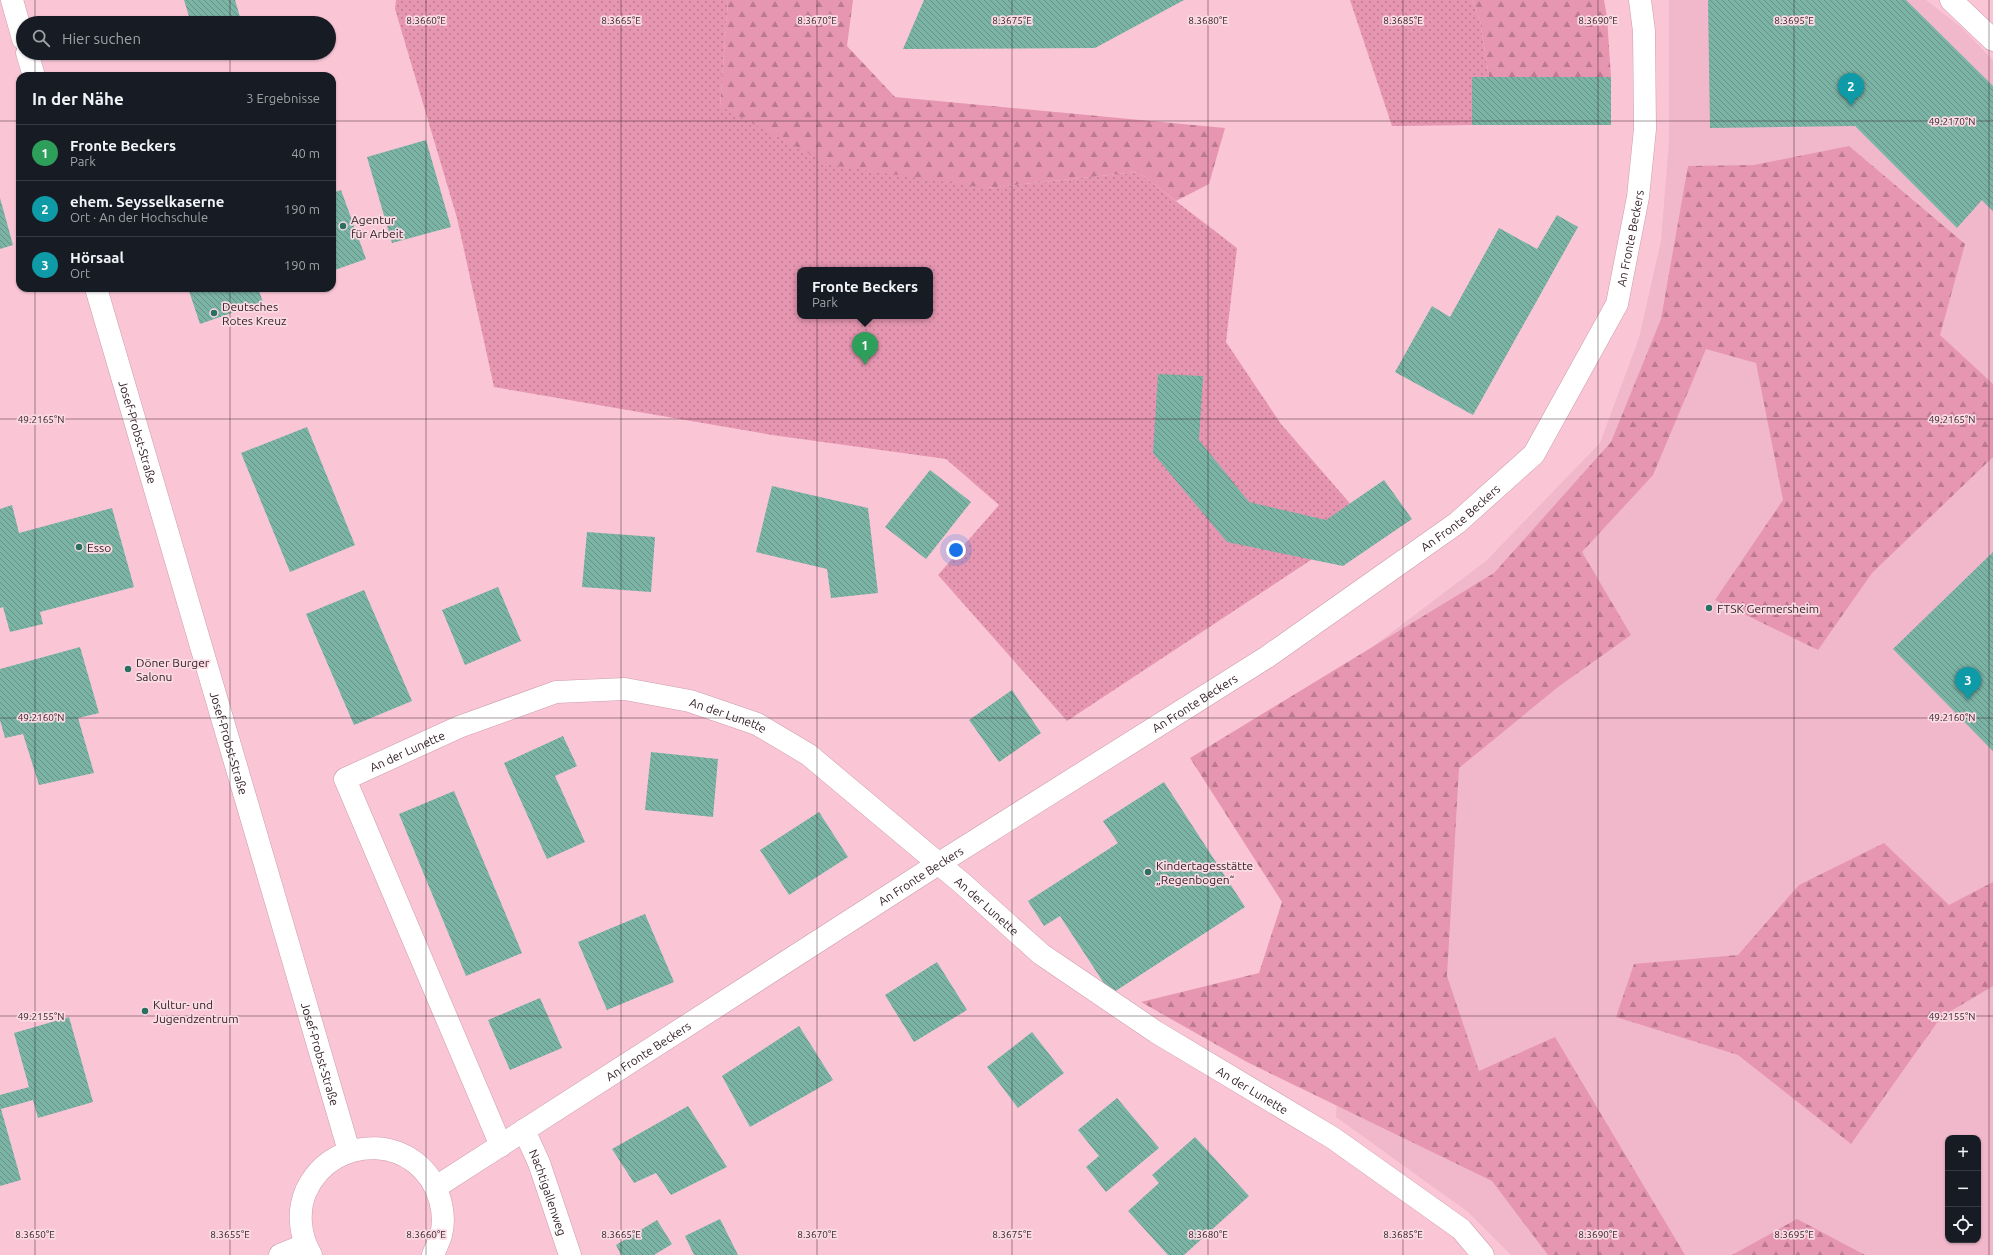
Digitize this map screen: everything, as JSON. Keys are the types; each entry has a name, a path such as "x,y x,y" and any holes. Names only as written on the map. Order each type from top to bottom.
{"street":[{"path":"12,0 17,16"},
{"name":"An Fronte Beckers","path":"436,1188 938,864 1267,657 1457,523 1534,454 1617,304 1638,197 1645,129 1644,31 1640,0"},
{"path":"1951,0 1993,40"},
{"path":"29,60 33,72"},
{"name":"Josef-Probst-Straße","path":"97,292 349,1151"},
{"name":"An der Lunette","path":"502,1146 345,779 459,727 556,692 625,689 690,700 757,724 809,755 963,884 1041,954 1156,1032 1333,1138 1461,1229 1483,1255"},
{"name":"Nachtigallenweg","path":"524,1130 539,1163 570,1255"},
{"path":"280,1255 308,1250 300,1223 302,1199 312,1178 328,1162 349,1151 369,1148 390,1149 408,1158 424,1170 436,1188 443,1211 441,1235 433,1255"}],"shaded area":[{"name":"FTSK Germersheim","path":"1669,0 1926,0 1961,27 1993,60 1993,1255 1511,1255 1468,1212 1336,1117 1363,654 1486,561 1600,443 1639,338 1661,241 1669,141"}],"green space":[{"path":"396,0 728,0 720,106 986,188 1138,172 1237,248 1226,342 1281,424 1367,523 1067,721 938,575 999,505 946,459 772,435 494,387 457,218 395,9"},
{"path":"728,0 853,0 847,46 895,97 1225,128 1209,184 1176,201 1138,172 986,188 831,165 720,106"},
{"path":"1350,0 1472,0 1480,20 1489,77 1472,77 1472,125 1392,126"},
{"path":"1472,0 1604,0 1607,17 1611,77 1489,77 1480,20"},
{"path":"1849,146 1965,244 1940,335 1993,384 1993,457 1872,573 1818,650 1715,600 1783,500 1756,363 1706,349 1653,475 1582,552 1631,635 1558,687 1459,768 1447,976 1479,1071 1555,1037 1685,1255 1548,1255 1492,1181 1247,1062 1141,1002 1259,973 1282,902 1190,758 1494,573 1611,442 1661,319 1688,166 1754,165"},
{"path":"1884,843 1949,905 1993,882 1993,986 1941,1017 1851,1144 1738,1055 1616,1017 1634,964 1738,955 1799,885"},
{"path":"1797,1219 1865,1255 1732,1255"}],"building":[{"path":"184,0 235,0 240,16 189,16"},
{"path":"924,0 1184,0 1095,48 903,49"},
{"path":"1708,0 1906,0 1993,86 1993,211 1982,200 1957,228 1855,126 1710,128"},
{"path":"1472,77 1611,77 1611,125 1472,125"},
{"path":"426,140 451,227 392,243 367,157"},
{"name":"Agentur für Arbeit","path":"341,190 366,259 336,270 336,192"},
{"path":"0,198 13,245 0,249"},
{"path":"1557,215 1578,227 1473,415 1395,372 1432,306 1450,317 1499,228 1537,249"},
{"name":"Deutsches Rotes Kreuz","path":"189,292 259,292 263,302 200,324"},
{"path":"1158,374 1203,376 1199,440 1249,502 1326,520 1384,480 1412,519 1343,566 1227,542 1153,453"},
{"path":"307,427 355,545 290,572 241,453"},
{"path":"930,470 971,502 926,559 885,527"},
{"path":"772,486 868,508 878,593 831,598 827,569 756,552"},
{"path":"12,505 19,533 112,508 134,587 40,612 43,624 10,632 3,607 0,608 0,509"},
{"path":"587,532 655,537 651,592 582,587"},
{"path":"1993,552 1993,751 1893,649"},
{"path":"498,587 521,641 465,665 442,610"},
{"path":"364,590 412,701 354,725 306,614"},
{"path":"80,647 99,713 78,718 94,773 39,785 23,734 5,738 0,720 0,669"},
{"path":"1012,690 1041,733 999,762 969,720"},
{"path":"563,736 577,766 555,776 585,842 547,859 504,763"},
{"path":"651,752 718,759 713,817 645,810"},
{"name":"Kindertagesstätte „Regenbogen“","path":"1164,782 1245,907 1111,994 1060,916 1044,926 1028,901 1118,843 1103,821"},
{"path":"454,791 522,953 466,976 399,814"},
{"path":"819,812 848,857 789,895 760,850"},
{"path":"645,914 674,982 607,1010 578,942"},
{"path":"937,962 967,1010 914,1042 885,995"},
{"path":"540,998 562,1048 510,1070 488,1020"},
{"path":"69,1017 93,1102 38,1118 33,1100 1,1109 21,1180 0,1186 0,1095 29,1087 14,1033"},
{"path":"799,1026 833,1080 750,1127 722,1076"},
{"path":"1032,1032 1064,1073 1018,1108 987,1067"},
{"path":"1117,1098 1159,1148 1106,1192 1086,1167 1099,1156 1078,1130"},
{"path":"688,1106 727,1167 671,1195 656,1173 634,1183 612,1149"},
{"path":"1195,1137 1249,1196 1184,1255 1168,1255 1128,1211 1159,1183 1152,1175"},
{"path":"720,1219 738,1255 694,1255 685,1236"},
{"path":"657,1220 672,1244 654,1255 621,1255 616,1245"}],"place":[{"name":"ehem. Seysselkaserne","path":"1851,106"},
{"name":"Agentur für Arbeit","path":"343,226"},
{"name":"Deutsches Rotes Kreuz","path":"214,313"},
{"name":"Fronte Beckers","path":"865,365"},
{"name":"Esso","path":"79,547"},
{"name":"FTSK Germersheim","path":"1709,608"},
{"name":"Döner Burger Salonu","path":"128,669"},
{"name":"Hörsaal","path":"1968,700"},
{"name":"Kindertagesstätte „Regenbogen“","path":"1148,872"},
{"name":"Kultur- und Jugendzentrum","path":"145,1011"}]}
